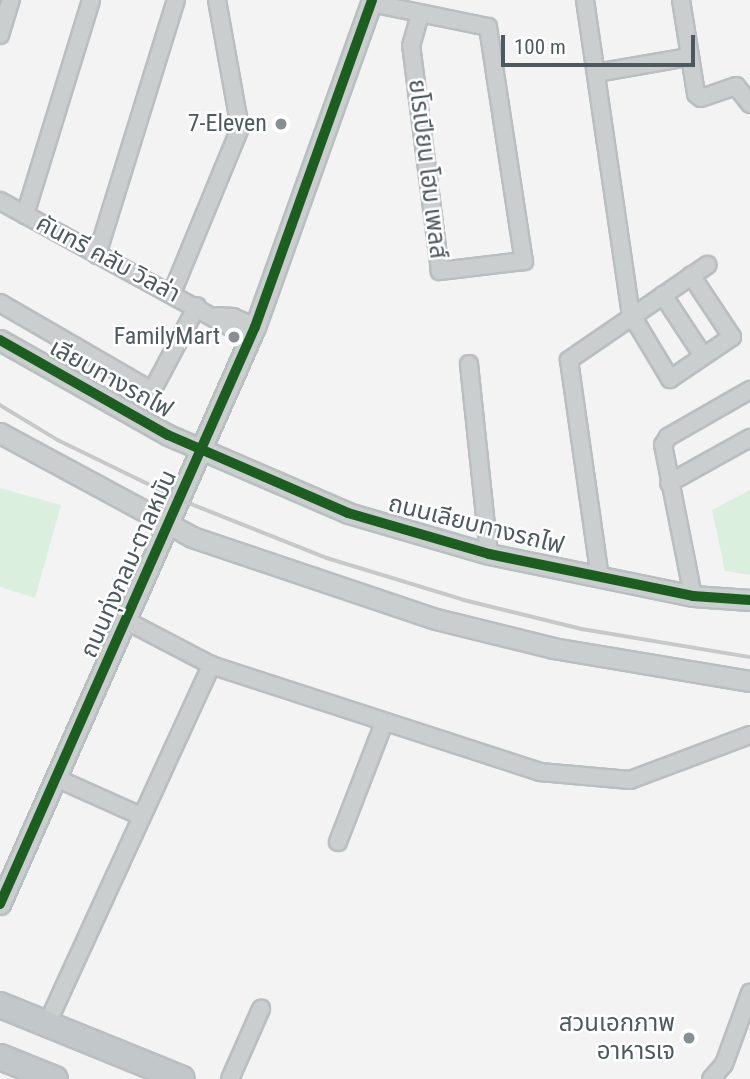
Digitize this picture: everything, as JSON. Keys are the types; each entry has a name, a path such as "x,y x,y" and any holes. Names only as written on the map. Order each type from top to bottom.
{"highway":[{"path":"0,1005 182,1079"},
{"path":"0,1057 55,1079"}],"street":[{"path":"0,35 11,0"},
{"path":"25,215 91,0"},
{"path":"97,255 176,0"},
{"path":"172,293 240,128 217,0"},
{"path":"586,0 631,313 670,379 732,337 691,275"},
{"path":"681,0 696,94 701,98 736,86 750,104"},
{"name":"ยโรเปียน โฮม เพลส์","path":"371,2 420,15 488,27 524,261 440,271 411,46 420,15"},
{"name":"ถนนทุ่งกลม-ตาลหมัน","path":"0,904 203,452 253,333 371,2"},
{"path":"596,73 688,57"},
{"name":"คันทรี คลับ วิลล่า","path":"0,201 197,306 218,316 233,317 253,333"},
{"path":"600,578 569,360 631,313 707,265"},
{"path":"663,295 703,356"},
{"path":"0,303 152,391 197,306"},
{"name":"เลียบทางรถไฟ","path":"0,340 203,452"},
{"path":"469,364 489,554"},
{"path":"693,596 663,445 668,437 750,390"},
{"path":"0,433 169,526 436,619 553,648 750,681"},
{"path":"669,483 750,438"},
{"name":"ถนนเลียบทางรถไฟ","path":"203,452 348,513 489,554 693,596 750,600"},
{"path":"127,621 211,665 540,772 630,780 750,735"},
{"path":"47,1024 211,665"},
{"path":"338,842 384,723"},
{"path":"56,778 141,816"},
{"path":"711,1079 724,1064 750,993"},
{"path":"230,1079 261,1009"}],"green space":[{"path":"0,488 61,505 35,598 0,587"},
{"path":"750,490 750,575 725,571 712,510"}],"railway":[{"path":"0,405 58,440 181,500 327,558 464,600 582,629 750,657"}],"cycle path":[{"path":"0,904 255,327 372,0"},
{"path":"0,340 168,435 348,513 489,554 693,596 750,600"}],"place":[{"name":"7-Eleven","path":"281,124"},
{"name":"FamilyMart","path":"234,337"},
{"name":"สวนเอกภาพ อาหารเจ","path":"689,1038"}]}
